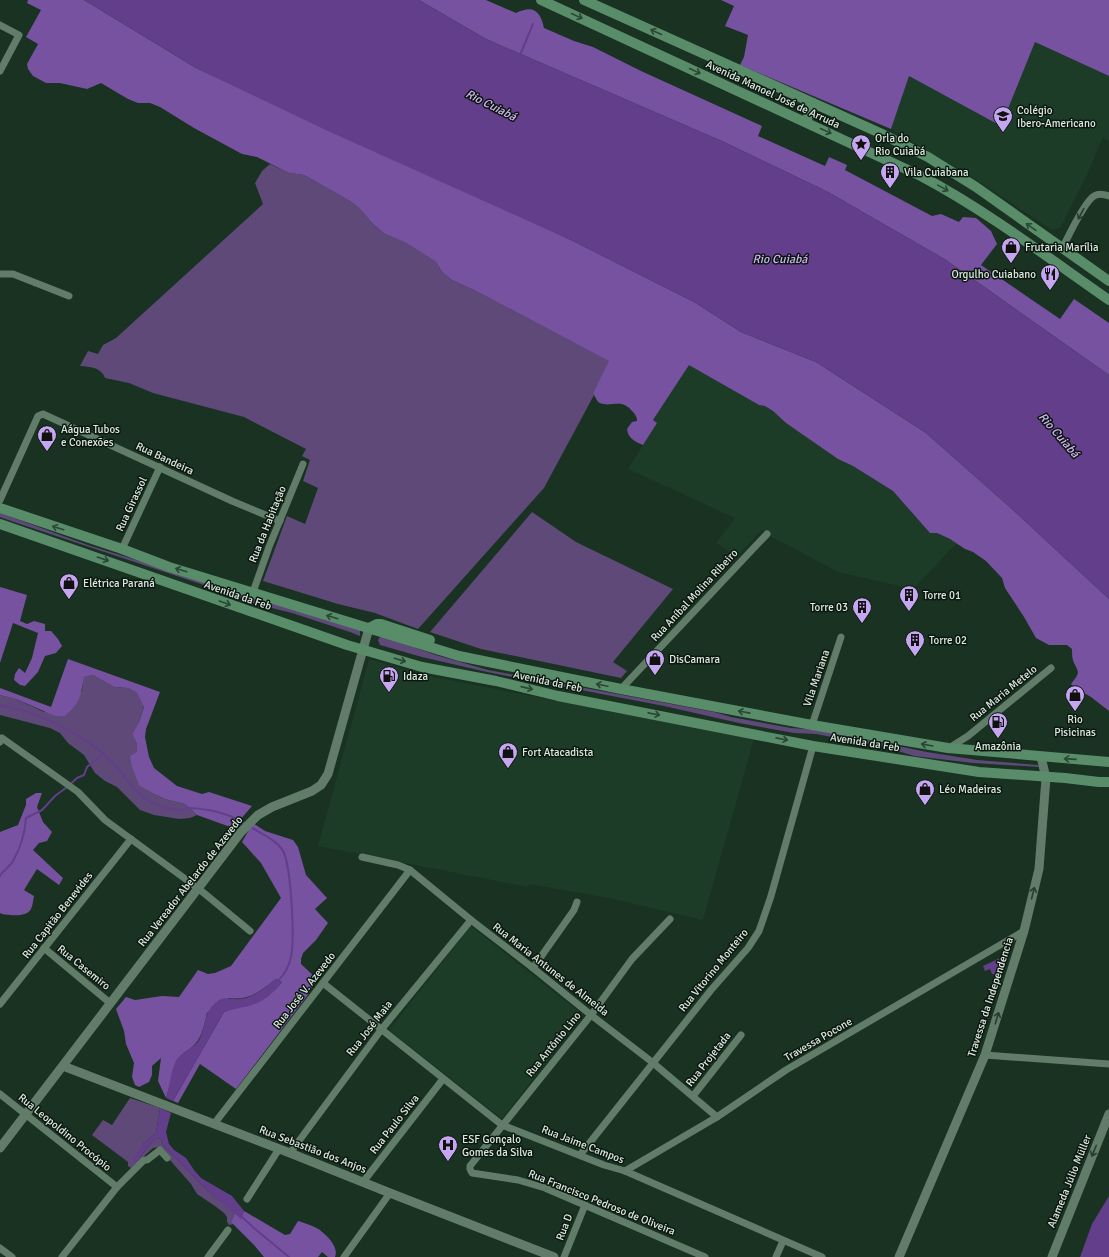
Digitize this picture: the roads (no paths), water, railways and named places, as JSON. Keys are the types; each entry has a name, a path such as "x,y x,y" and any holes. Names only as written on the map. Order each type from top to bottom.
{"main road":[{"name":"Avenida Manoel José de Arruda","path":"541,0 921,176 947,190 1014,233 1109,300"},
{"name":"Avenida Manoel José de Arruda","path":"584,0 880,133 928,157 976,187 1109,281"},
{"path":"806,122 813,103"},
{"name":"Avenida da Feb","path":"0,508 122,549 169,567 369,628 377,624 381,624 463,651 488,661 621,689 812,725 948,748 1109,762"},
{"name":"Avenida da Feb","path":"0,524 236,608 362,650 422,667 489,680 558,696 813,746 979,772 1046,778 1065,778 1106,783"}],"street":[{"path":"0,25 19,35 0,71"},
{"path":"1062,249 1087,202 1094,196 1103,194 1109,196"},
{"path":"0,274 13,274 69,296"},
{"name":"Rua Bandeira","path":"0,500 38,416 43,414 232,501 280,521"},
{"name":"Rua da Habitação","path":"253,592 303,464"},
{"name":"Rua Girassol","path":"122,549 160,467"},
{"name":"Rua Aníbal Molina Ribeiro","path":"621,689 768,534"},
{"name":"Rua Vereador Abelardo de Azevedo","path":"0,1148 241,832 252,820 272,808 312,791 320,785 328,774 369,628"},
{"name":"Vila Mariana","path":"812,725 841,637"},
{"name":"Rua Maria Metelo","path":"948,748 968,736 1051,668"},
{"name":"Rua Maria Metelo","path":"968,736 973,751"},
{"path":"1,740 73,789 105,820 199,889 250,931"},
{"name":"Rua Vitorino Monteiro","path":"580,1155 652,1062 715,985 748,948 759,931 771,896 813,746"},
{"name":"Travessa da Independencia","path":"899,1257 985,1055 1024,931 1039,869 1046,778 1041,757"},
{"name":"Rua Capitão Benevides","path":"0,1004 131,839"},
{"name":"Rua Maria Antunes de Almeida","path":"362,857 398,865 410,870 471,920 652,1062 717,1117"},
{"name":"Rua José V. Azevedo","path":"214,1124 410,870"},
{"path":"533,968 574,910 577,902"},
{"name":"Rua Antônio Lino","path":"470,1166 591,1015 632,959 670,919"},
{"name":"Rua José Maia","path":"290,1153 381,1030 471,920"},
{"name":"Travessa Pocone","path":"625,1171 717,1117 786,1070 1024,931"},
{"name":"Rua Casemiro","path":"44,948 110,1003"},
{"name":"Rua Jaime Campos","path":"323,983 502,1125 604,1165 625,1171 822,1257"},
{"name":"Rua Projetada","path":"693,1096 741,1035"},
{"path":"985,1055 1109,1064"},
{"name":"Rua Sebastião dos Anjos","path":"63,1066 290,1153 554,1257"},
{"name":"Rua Paulo Silva","path":"363,1182 443,1079"},
{"name":"Rua Leopoldino Procópio","path":"0,1094 26,1113 117,1187"},
{"name":"Alameda Júlio Müller","path":"1052,1257 1109,1114"},
{"path":"247,1199 279,1149"},
{"path":"62,1257 117,1187 144,1160 147,1160 160,1150 167,1158"},
{"name":"Rua Francisco Pedroso de Oliveira","path":"470,1166 472,1173 518,1180 544,1188 705,1257"},
{"path":"344,1257 390,1193"},
{"name":"Rua D","path":"564,1257 585,1205"},
{"path":"208,1257 228,1230"},
{"path":"776,1257 783,1241"},
{"path":"0,1248 12,1257"}],"water":[{"name":"Rio Cuiabá","path":"84,0 419,0 486,39 724,142 828,192 946,260 1109,375 1109,599 1013,510 926,433 816,362 741,332 694,302 571,240 328,131 196,68"},
{"path":"1000,958 1002,961 997,975 992,974 990,969 985,971 983,966"},
{"path":"276,979 282,982 264,1000 249,1006 224,1012 173,1101 166,1098 175,1063 180,1056 199,1040 210,1009 219,1000 224,998 237,999 250,997"},
{"path":"160,1108 171,1113 166,1132 169,1144 174,1150 186,1158 201,1178 232,1196 244,1211 241,1219 207,1190 163,1145 161,1139 157,1138 151,1143 137,1163 133,1160 143,1144 156,1133"},
{"path":"1109,1196 1109,1257 1080,1257 1092,1224"}],"waterway":[{"path":"520,55 533,24"},
{"path":"0,705 15,708 45,719 88,742 117,767 140,795 152,803 175,810 190,808 205,809 226,814 245,824"},
{"path":"0,876 12,863 18,851 26,818 42,810 55,796 77,778 84,775 87,767 103,754"},
{"path":"251,827 269,838 282,849 289,874 292,905 292,948 288,967 278,981"},
{"path":"240,1215 289,1257"}],"place":[{"name":"Colégio Ibero-Americano","path":"1003,133"},
{"name":"Orla do Rio Cuiabá","path":"861,161"},
{"name":"Vila Cuiabana","path":"890,189"},
{"name":"Frutaria Marília","path":"1011,264"},
{"name":"Orgulho Cuiabano","path":"1050,291"},
{"name":"Aágua Tubos e Conexões","path":"47,452"},
{"name":"Elétrica Paraná","path":"69,600"},
{"name":"Torre 01","path":"909,612"},
{"name":"Torre 03","path":"862,624"},
{"name":"Torre 02","path":"915,657"},
{"name":"DisCamara","path":"655,676"},
{"name":"Idaza","path":"389,693"},
{"name":"Rio Pisicinas","path":"1075,712"},
{"name":"Amazônia","path":"998,739"},
{"name":"Fort Atacadista","path":"508,769"},
{"name":"Léo Madeiras","path":"925,806"},
{"name":"ESF Gonçalo Gomes da Silva","path":"448,1162"}]}
